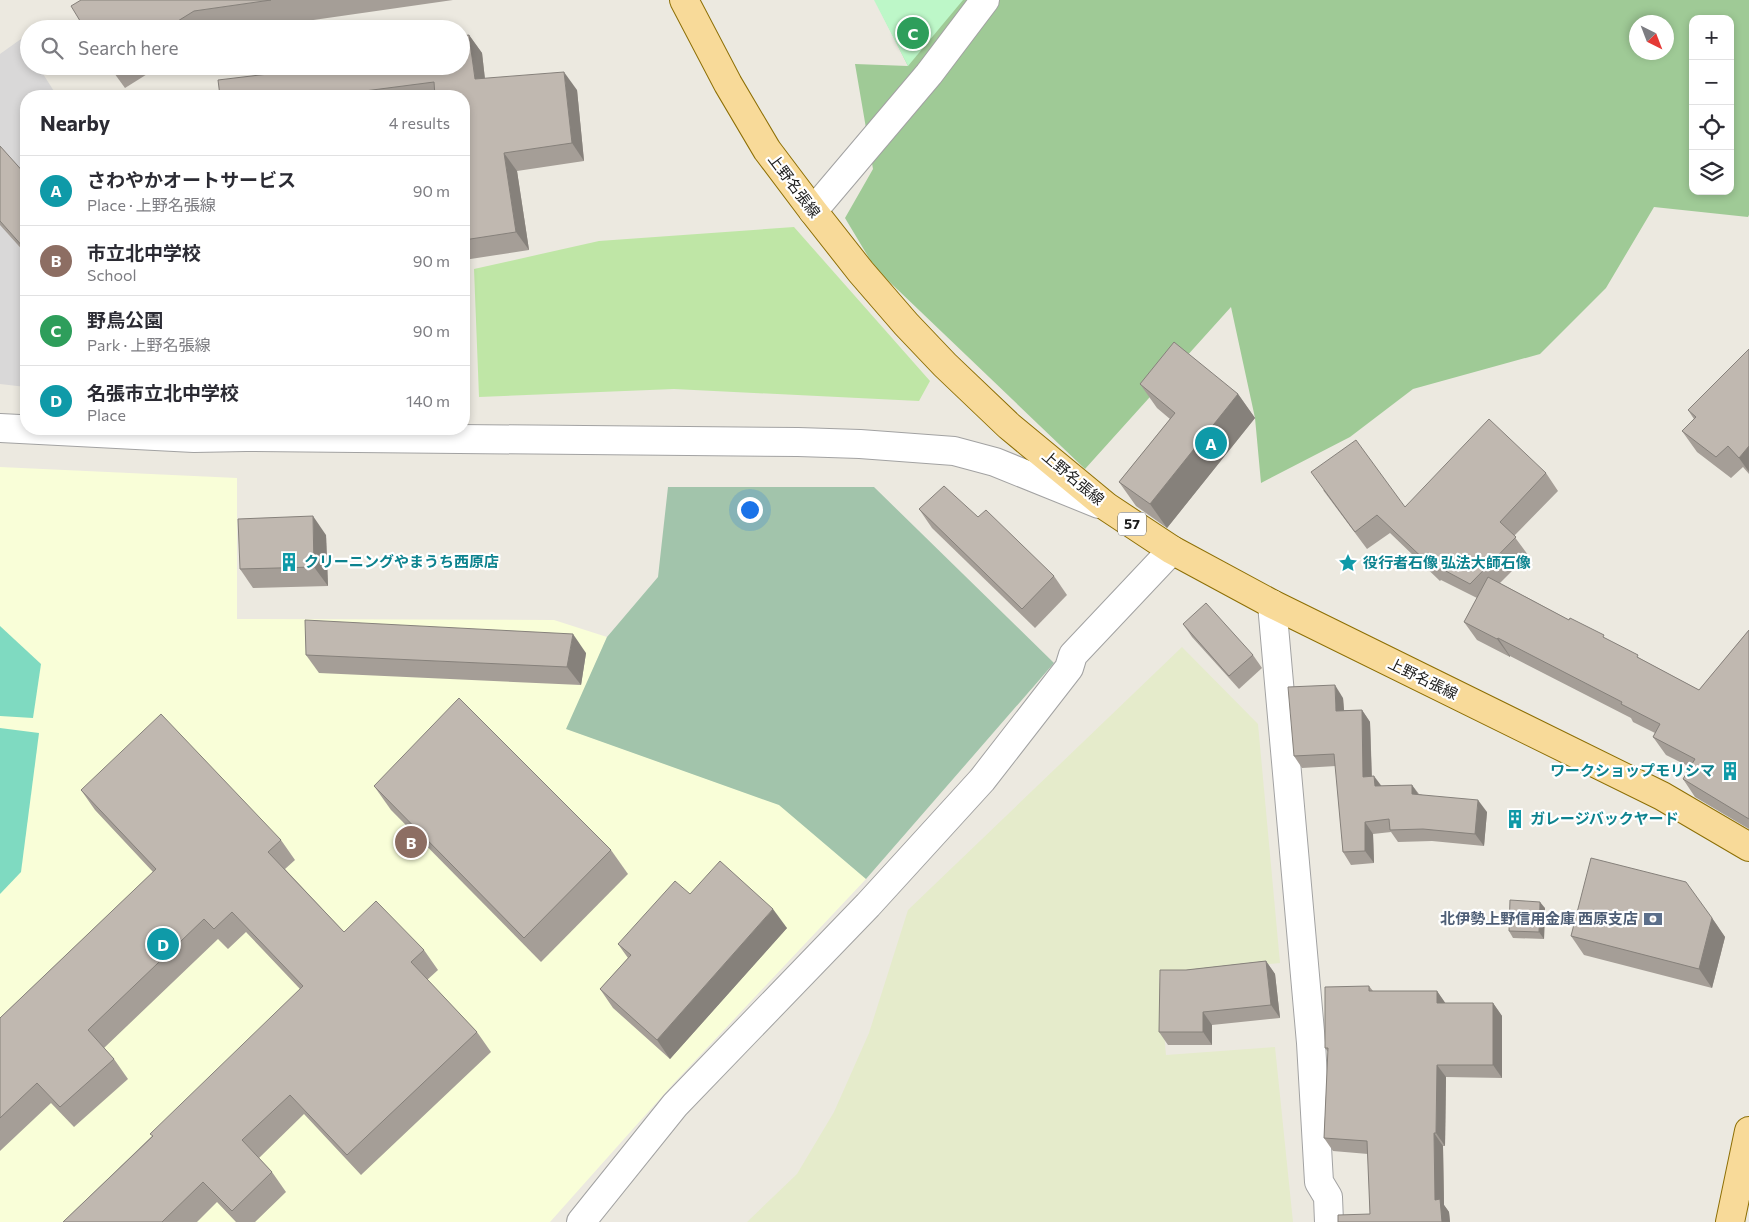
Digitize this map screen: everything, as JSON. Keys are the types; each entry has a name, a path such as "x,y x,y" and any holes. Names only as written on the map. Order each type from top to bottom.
{"main road":[{"name":"上野名張線","path":"684,0 728,84 768,150 813,211 906,324 945,365 1009,426 1107,507 1172,550 1272,604 1662,796 1749,847"},
{"path":"1730,1222 1749,1131"}],"street":[{"path":"813,211 929,74 985,0"},
{"path":"0,428 20,429"},
{"path":"136,435 194,438 246,436 690,440 869,445 954,451 995,462 1107,507"},
{"path":"581,1222 675,1105 868,905 982,780 1069,668 1073,655 1172,550"},
{"path":"1272,604 1311,1043 1319,1182 1328,1196 1330,1222"}],"shaded area":[{"path":"874,0 963,0 908,66"},
{"path":"875,0 1749,0 1749,215 1748,217 1654,207 1606,288 1540,354 1413,389 1350,437 1261,483 1255,418 1231,307 1085,469 875,268 845,218 873,169 855,64 908,66"},
{"path":"20,40 20,75 44,75 53,90 20,90 20,386 0,384 0,54"},
{"path":"0,467 237,478 237,619 554,620 607,637 567,729 780,805 866,879 673,1084 550,1222 0,1222"},
{"path":"668,487 874,487 1054,663 866,879 779,805 566,729 607,637 658,577"},
{"path":"1182,647 1258,724 1280,963 1159,975 1166,1055 1275,1047 1293,1222 747,1222 797,1174 834,1112 869,1033 908,910"}],"green space":[{"path":"794,227 930,381 919,401 674,389 479,397 474,269 599,241"},
{"path":"0,626 41,664 33,718 0,716"},
{"path":"0,728 39,733 21,872 0,894"}],"building":[{"path":"81,0 271,0 194,11 180,20 80,20 71,6"},
{"path":"470,42 475,79 564,72 572,143 504,153 516,232 470,239 470,90 435,90 434,82 372,90 219,90 218,80 260,75 470,75"},
{"path":"0,146 20,168 20,244 0,221"},
{"path":"1174,342 1238,394 1150,504 1119,482 1175,413 1140,384"},
{"path":"1749,349 1749,446 1739,458 1728,446 1716,457 1682,431 1696,417 1688,410"},
{"path":"1489,419 1546,473 1500,522 1516,537 1470,584 1428,563 1377,515 1355,532 1311,472 1356,440 1405,507"},
{"path":"944,486 978,517 986,510 1054,576 1022,609 919,509"},
{"path":"313,516 314,567 240,569 238,519"},
{"path":"1488,577 1569,620 1570,618 1604,635 1603,637 1638,655 1637,657 1699,690 1749,630 1749,819 1683,779 1695,759 1653,737 1660,724 1621,704 1622,702 1464,622"},
{"path":"1206,603 1253,655 1229,676 1183,624"},
{"path":"305,620 573,634 567,667 306,655"},
{"path":"1335,685 1336,711 1362,710 1363,777 1374,776 1375,786 1412,785 1412,794 1478,800 1475,834 1423,829 1390,830 1389,819 1365,822 1365,851 1343,852 1334,754 1294,756 1288,687"},
{"path":"459,698 611,850 524,938 374,786"},
{"path":"161,714 281,840 268,852 344,932 376,901 424,950 411,962 477,1032 347,1155 290,1095 242,1140 272,1172 232,1211 203,1182 162,1222 63,1222 153,1136 150,1134 303,986 232,912 214,929 204,919 88,1030 114,1059 60,1107 37,1083 0,1118 0,1018 156,869 81,790"},
{"name":"北伊勢上野信用金庫 西原支店","path":"1591,858 1686,882 1712,918 1699,969 1571,936"},
{"path":"720,861 773,909 657,1040 600,989 631,955 618,944 675,881 690,894"},
{"path":"1510,900 1540,902 1539,932 1509,931"},
{"path":"1266,961 1271,1005 1203,1012 1203,1032 1159,1032 1160,970 1186,970"},
{"path":"1369,986 1369,991 1437,991 1437,1003 1493,1003 1493,1065 1437,1065 1436,1133 1434,1133 1435,1200 1440,1199 1442,1222 1338,1222 1338,1215 1370,1214 1367,1141 1324,1138 1328,1048 1325,1048 1325,987"}],"place":[{"name":"野鳥公園","path":"913,33"},
{"name":"さわやかオートサービス","path":"1211,443"},
{"name":"クリーニングやまうち西原店","path":"289,562"},
{"name":"役行者石像 弘法大師石像","path":"1348,563"},
{"name":"ワークショップモリシマ","path":"1730,771"},
{"name":"ガレージバックヤード","path":"1515,819"},
{"name":"市立北中学校","path":"411,842"},
{"name":"北伊勢上野信用金庫 西原支店","path":"1653,919"},
{"name":"名張市立北中学校","path":"163,944"}]}
